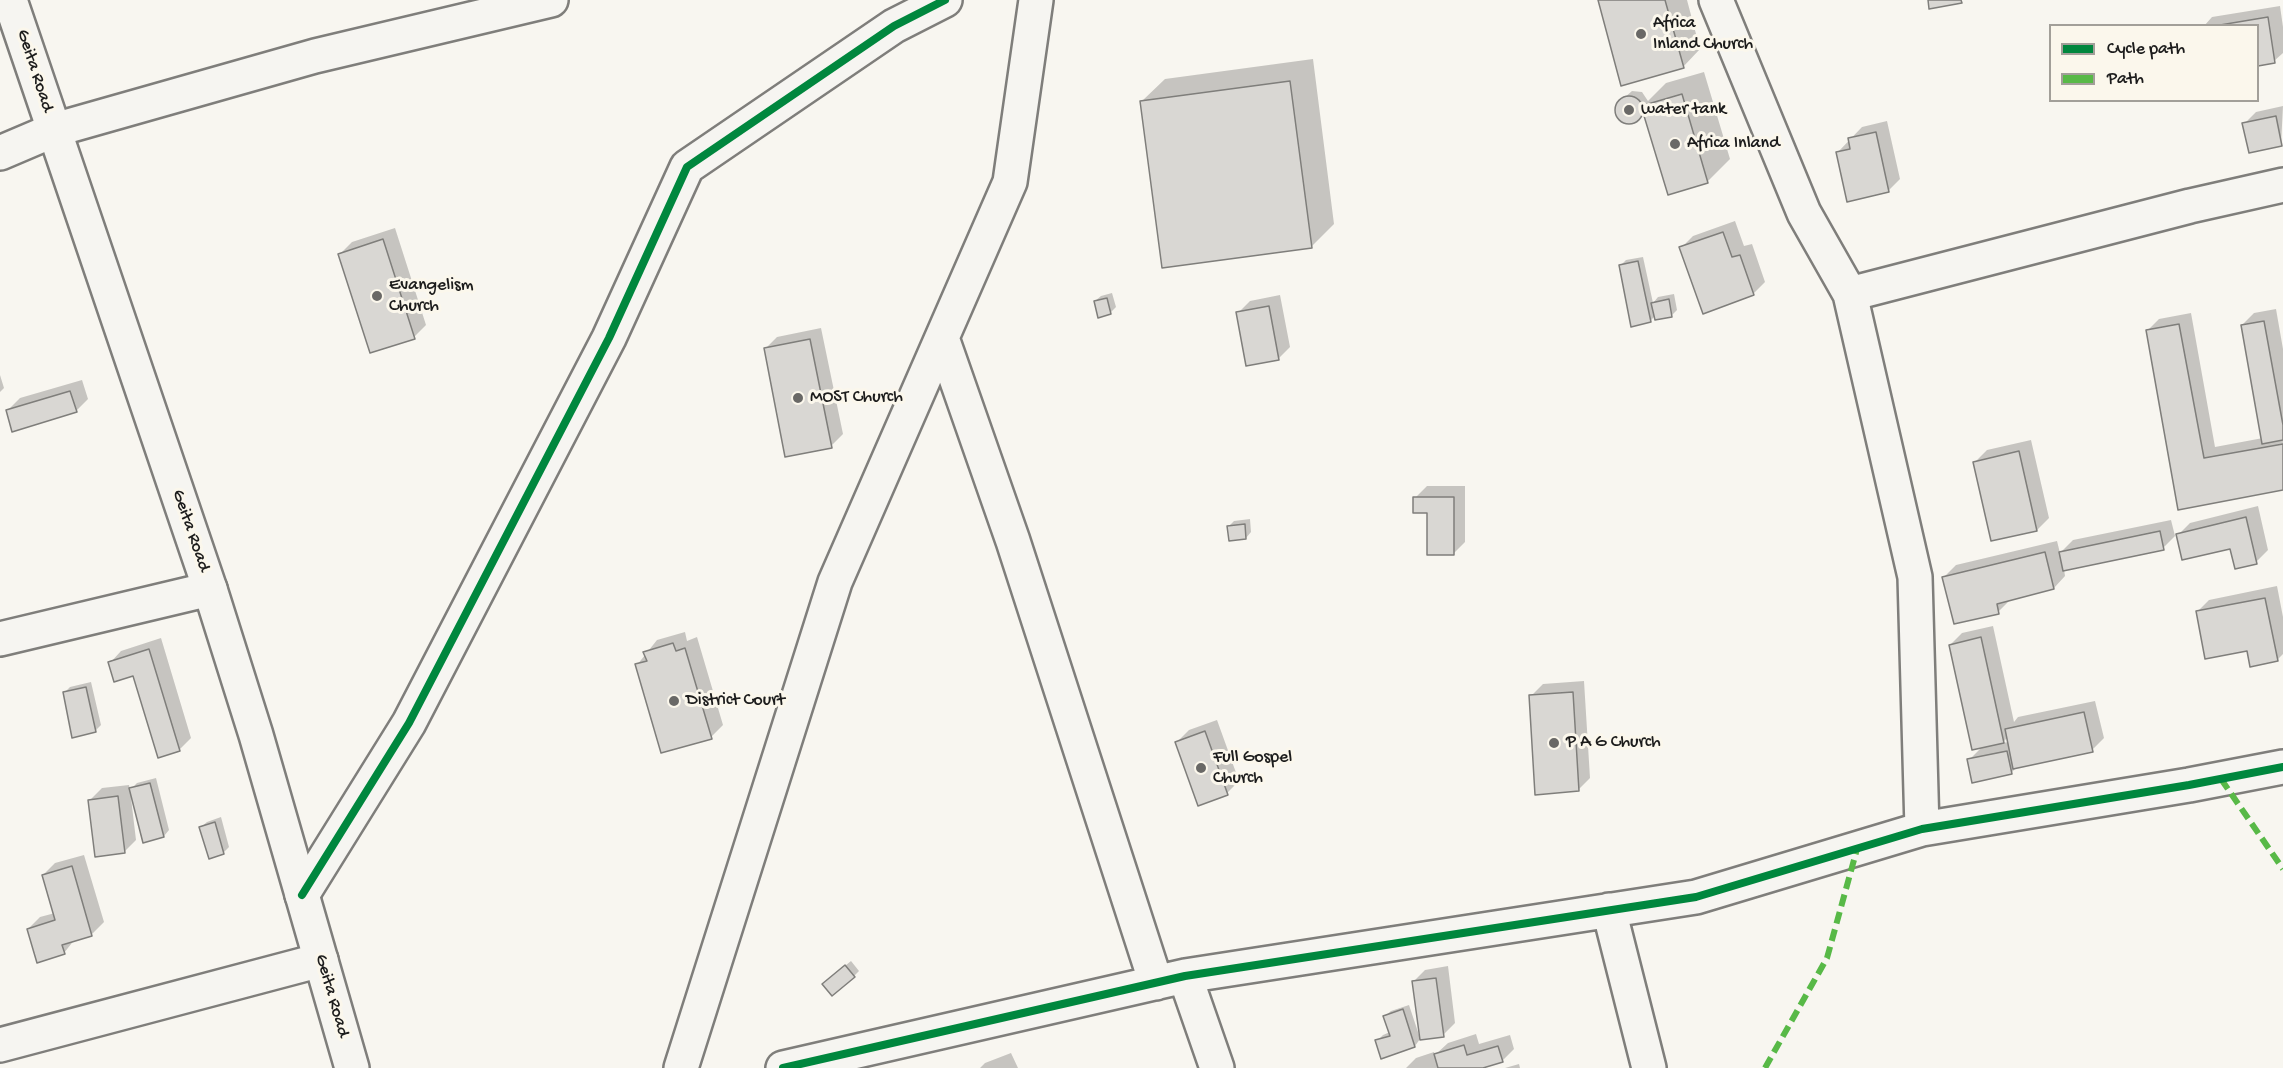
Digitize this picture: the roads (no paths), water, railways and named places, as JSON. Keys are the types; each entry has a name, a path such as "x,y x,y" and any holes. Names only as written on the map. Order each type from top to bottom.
{"street":[{"name":"Geita Road","path":"10,0 210,589 256,735 352,1068"},
{"path":"0,153 54,130 315,56 550,0"},
{"path":"302,894 409,723 609,338 687,167 894,26 945,0"},
{"path":"681,1068 835,582 1010,182 1036,0"},
{"path":"1716,0 1804,213 1850,294 1915,577 1922,829"},
{"path":"1850,294 2179,209 2283,185"},
{"path":"942,338 1170,980 1217,1068"},
{"path":"0,639 210,589"},
{"path":"802,1066 1170,980 1696,897 1922,829 2189,785 2283,767"},
{"path":"1608,910 1649,1068"},
{"path":"0,1045 321,960"}],"place":[{"name":"Africa Inland Church","path":"1641,34"},
{"name":"water tank","path":"1629,110"},
{"name":"Africa Inland","path":"1675,144"},
{"name":"Evangelism Church","path":"377,296"},
{"name":"MOST Church","path":"798,398"},
{"name":"District Court","path":"674,701"},
{"name":"P A G Church","path":"1554,743"},
{"name":"Full Gospel Church","path":"1201,768"}]}
